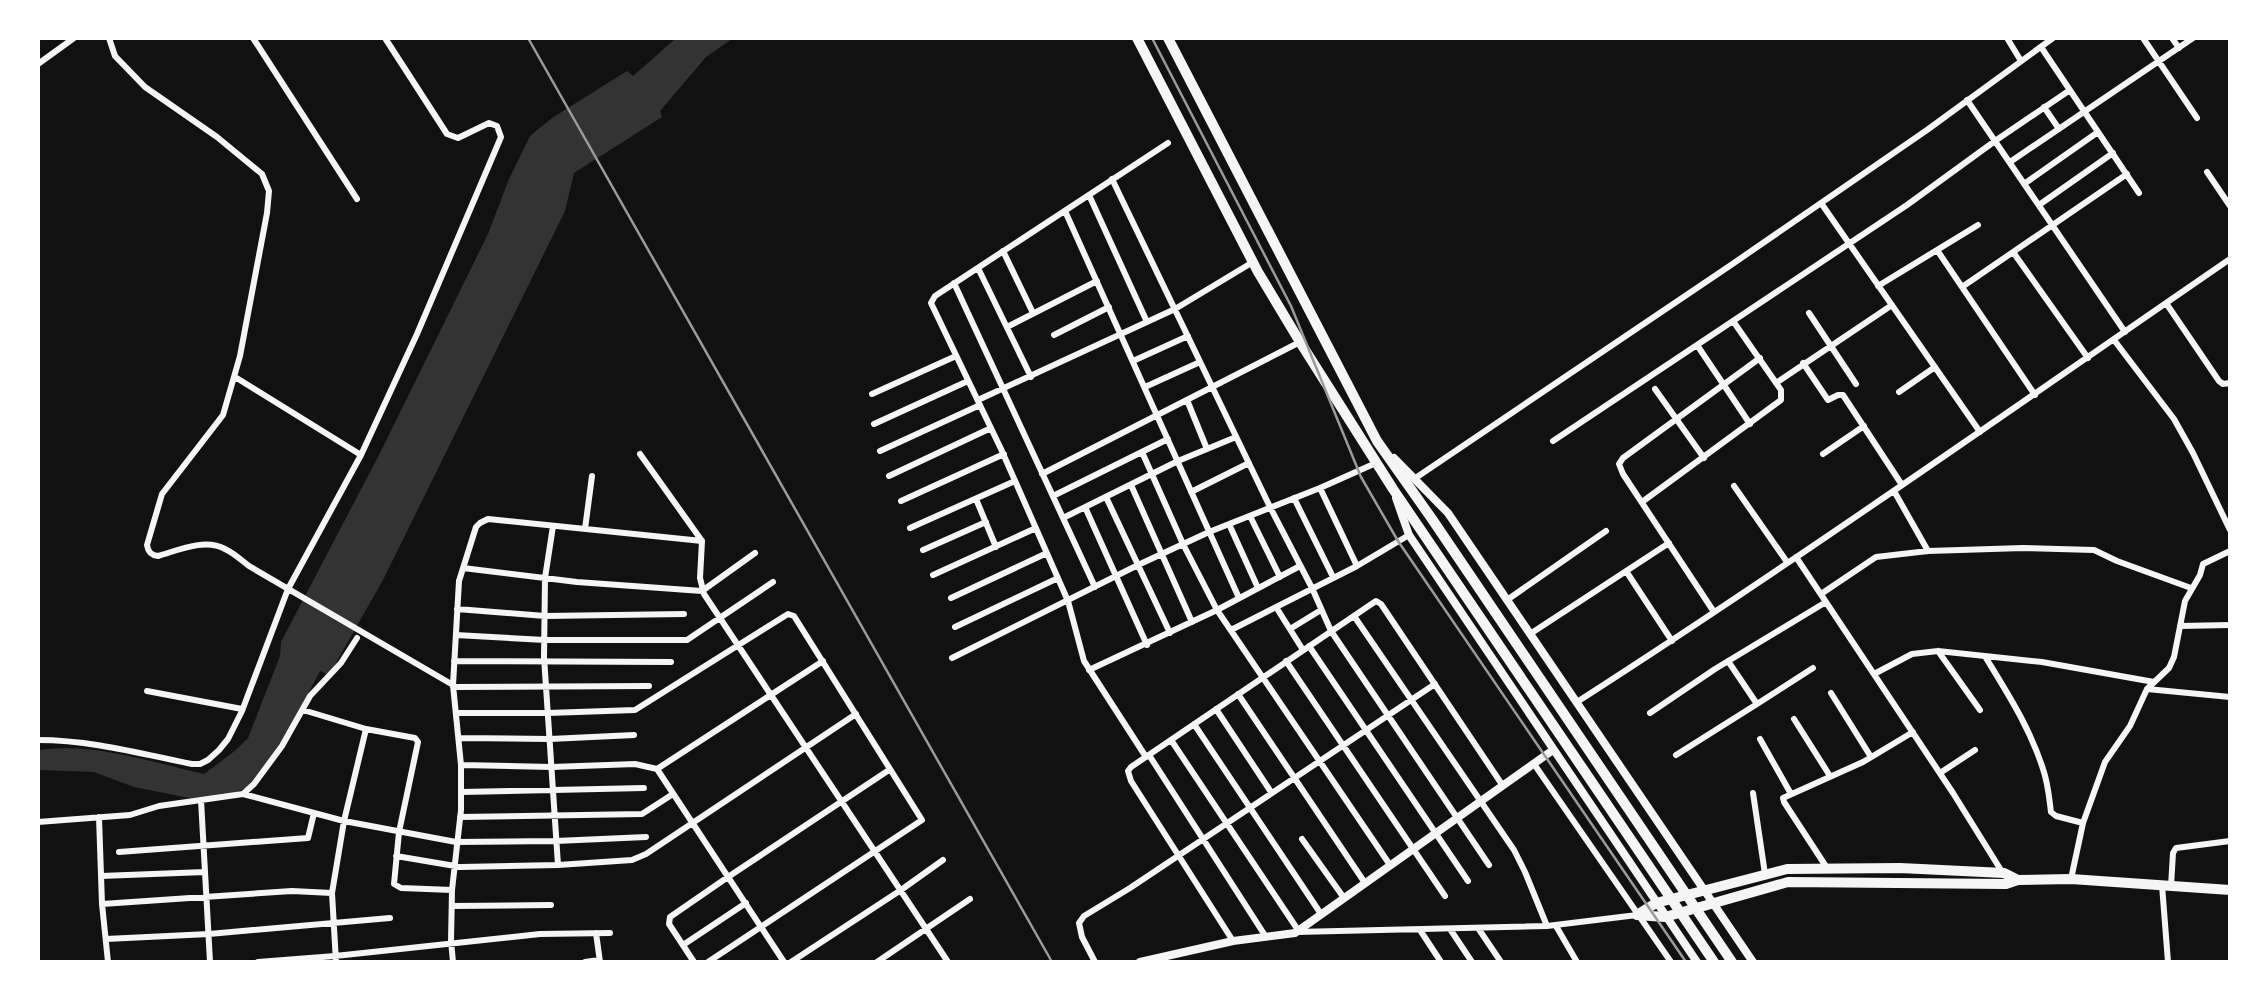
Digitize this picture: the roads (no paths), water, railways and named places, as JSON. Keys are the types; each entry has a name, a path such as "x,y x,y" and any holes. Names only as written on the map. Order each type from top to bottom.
{"highway":[{"path":"1137,38 1253,262 1300,342 1393,489 1714,961"},
{"path":"1168,38 1377,441 1732,961"}],"main road":[{"path":"1637,915 1656,903 1787,869 1900,868 2018,880 2071,879 2230,890"},
{"path":"1637,915 1665,917 1788,882 2005,878"}],"street":[{"path":"38,52 41,62 74,38"},
{"path":"109,38 115,56 135,78 217,136 262,174 269,191 235,377 222,418 162,494 147,544 148,551 158,556 202,545 218,546 453,686 546,688 649,685"},
{"path":"253,38 357,200"},
{"path":"38,740 97,745 200,764 219,750 228,739 290,590 361,455 417,334 501,137 497,126 489,123 458,138 447,134 385,38"},
{"path":"2007,38 2021,61"},
{"path":"1414,479 1821,203 2053,38"},
{"path":"2143,38 2197,118"},
{"path":"2172,38 2179,48"},
{"path":"2010,162 2193,38"},
{"path":"2041,47 2140,193"},
{"path":"1553,441 1908,205 2070,90"},
{"path":"1967,100 2125,332"},
{"path":"2044,107 2059,129"},
{"path":"2024,184 2098,132"},
{"path":"1168,143 954,283 935,296 931,303 1016,481 1068,601 1084,661 1266,937"},
{"path":"2039,205 2113,153"},
{"path":"2207,172 2230,205"},
{"path":"1962,287 2127,174"},
{"path":"1112,179 1331,631 1489,865"},
{"path":"1089,195 1147,322"},
{"path":"1821,203 1980,432"},
{"path":"1065,211 1239,598"},
{"path":"1878,286 1978,225"},
{"path":"1937,250 2035,395"},
{"path":"1003,251 1033,313"},
{"path":"2014,252 2088,358"},
{"path":"1577,702 1894,491 2230,259"},
{"path":"880,451 1175,309 1253,262"},
{"path":"978,268 1031,377"},
{"path":"1007,327 1097,281"},
{"path":"954,283 1095,587"},
{"path":"2166,303 2219,381 2223,384 2230,383"},
{"path":"1776,383 1892,305"},
{"path":"1054,335 1109,307"},
{"path":"1809,313 1856,384"},
{"path":"1642,502 1781,400 1781,390 1733,321"},
{"path":"1133,361 1188,336"},
{"path":"2114,340 2174,419 2230,530"},
{"path":"1042,474 1300,342"},
{"path":"1697,345 1750,424"},
{"path":"873,394 956,356"},
{"path":"1714,612 1619,464 1623,458 1760,358"},
{"path":"1145,387 1200,362"},
{"path":"1803,363 1826,398 1829,400 1842,394 1902,485"},
{"path":"1899,392 1935,367"},
{"path":"235,377 361,455"},
{"path":"874,424 968,381"},
{"path":"1656,389 1704,458"},
{"path":"1187,400 1207,449"},
{"path":"1823,454 1864,426"},
{"path":"889,476 991,428"},
{"path":"1063,518 1178,461 1236,437"},
{"path":"1053,496 1168,439"},
{"path":"1377,441 1448,513 1753,961"},
{"path":"1142,452 1183,544 1217,610 1390,865"},
{"path":"640,454 702,541 702,591 948,961"},
{"path":"901,501 1003,454"},
{"path":"1191,492 1249,463"},
{"path":"952,658 1161,554 1376,463"},
{"path":"585,529 592,476"},
{"path":"910,528 1016,481"},
{"path":"1130,485 1192,622"},
{"path":"1734,486 1787,562"},
{"path":"1320,488 1357,566"},
{"path":"1393,489 1409,535 1697,961"},
{"path":"1894,491 1928,551"},
{"path":"1106,497 1170,633"},
{"path":"1294,498 1333,577"},
{"path":"976,499 996,547"},
{"path":"1085,507 1147,645"},
{"path":"1250,516 1280,577"},
{"path":"453,961 452,890 461,792 453,686 454,662 459,581 476,527 483,520 702,541"},
{"path":"923,550 986,522"},
{"path":"1229,524 1258,588"},
{"path":"553,526 545,578 545,663 558,864"},
{"path":"933,576 1036,528"},
{"path":"1507,600 1606,531"},
{"path":"1231,631 1357,566 1409,535"},
{"path":"1530,634 1669,543"},
{"path":"1821,594 1876,557 1928,551 2023,548 2094,550 2191,587"},
{"path":"2071,879 2083,823 2105,762 2130,726 2147,690 2169,668 2174,657 2185,601 2203,564 2230,551"},
{"path":"463,568 702,591 755,553"},
{"path":"951,598 1047,553"},
{"path":"1796,557 1940,773 2005,878"},
{"path":"1090,670 1147,645 1300,566"},
{"path":"1626,571 1672,640"},
{"path":"955,627 1058,578"},
{"path":"456,635 545,640 682,640 691,638 773,582"},
{"path":"1650,713 1826,601"},
{"path":"1233,942 1128,776 1128,771 1373,603 1379,602 1503,786"},
{"path":"1276,607 1365,730 1468,881"},
{"path":"457,609 545,616 684,614"},
{"path":"1290,629 1321,610"},
{"path":"456,713 635,710 791,614 796,618 922,820 708,961"},
{"path":"1354,615 1520,859 1552,926 1577,961"},
{"path":"2180,626 2230,625"},
{"path":"243,794 254,785 282,746 317,688 341,663 357,638"},
{"path":"1874,674 1912,654 1938,651 2042,662 2154,682"},
{"path":"1938,651 1980,710"},
{"path":"1986,657 2024,721 2035,746 2044,771 2051,812 2056,816 2083,823"},
{"path":"1728,661 1757,704"},
{"path":"454,662 671,662"},
{"path":"657,769 823,662"},
{"path":"1286,662 1445,896"},
{"path":"1676,755 1813,668"},
{"path":"1095,961 1079,929 1079,923 1084,916 1435,684"},
{"path":"2147,690 2230,697"},
{"path":"147,691 242,709"},
{"path":"1831,693 1871,757"},
{"path":"1238,694 1365,883"},
{"path":"1216,709 1271,792"},
{"path":"303,710 366,729 417,740 399,832 394,884 397,887 452,890"},
{"path":"396,856 454,867 632,860 646,854 856,715"},
{"path":"1794,719 1830,776"},
{"path":"1194,724 1321,914"},
{"path":"336,959 332,893 344,821 366,729"},
{"path":"1828,869 1783,800 1871,757 1913,732"},
{"path":"458,738 550,739 634,735"},
{"path":"1760,739 1791,794"},
{"path":"1171,740 1296,932"},
{"path":"1296,932 1553,750"},
{"path":"1940,773 1975,750"},
{"path":"461,765 552,767 635,764 657,769 784,961"},
{"path":"1534,764 1671,961"},
{"path":"694,961 669,925 668,919 889,771"},
{"path":"461,792 644,788"},
{"path":"1753,793 1765,874"},
{"path":"38,822 130,815 159,806 243,794 344,821 456,842 646,837"},
{"path":"460,817 642,814 673,794"},
{"path":"201,800 210,961"},
{"path":"119,852 308,838 314,813"},
{"path":"99,817 102,905 108,961"},
{"path":"1303,839 1344,898"},
{"path":"2168,961 2166,885 2173,853 2176,848 2230,841"},
{"path":"790,961 943,860"},
{"path":"101,876 205,872"},
{"path":"102,905 292,891 332,893"},
{"path":"877,961 970,900"},
{"path":"683,945 746,903"},
{"path":"452,906 551,905"},
{"path":"1140,961 1296,932 1552,926 1637,915"},
{"path":"106,939 209,934 390,918"},
{"path":"1478,928 1501,961"},
{"path":"1450,929 1472,961"},
{"path":"1420,930 1441,961"},
{"path":"585,961 600,960 596,933"},
{"path":"258,961 336,959 540,934 610,933"}],"railway":[{"path":"528,38 1052,962"},
{"path":"1152,38 1291,306 1361,477 1398,541 1686,962"}]}
